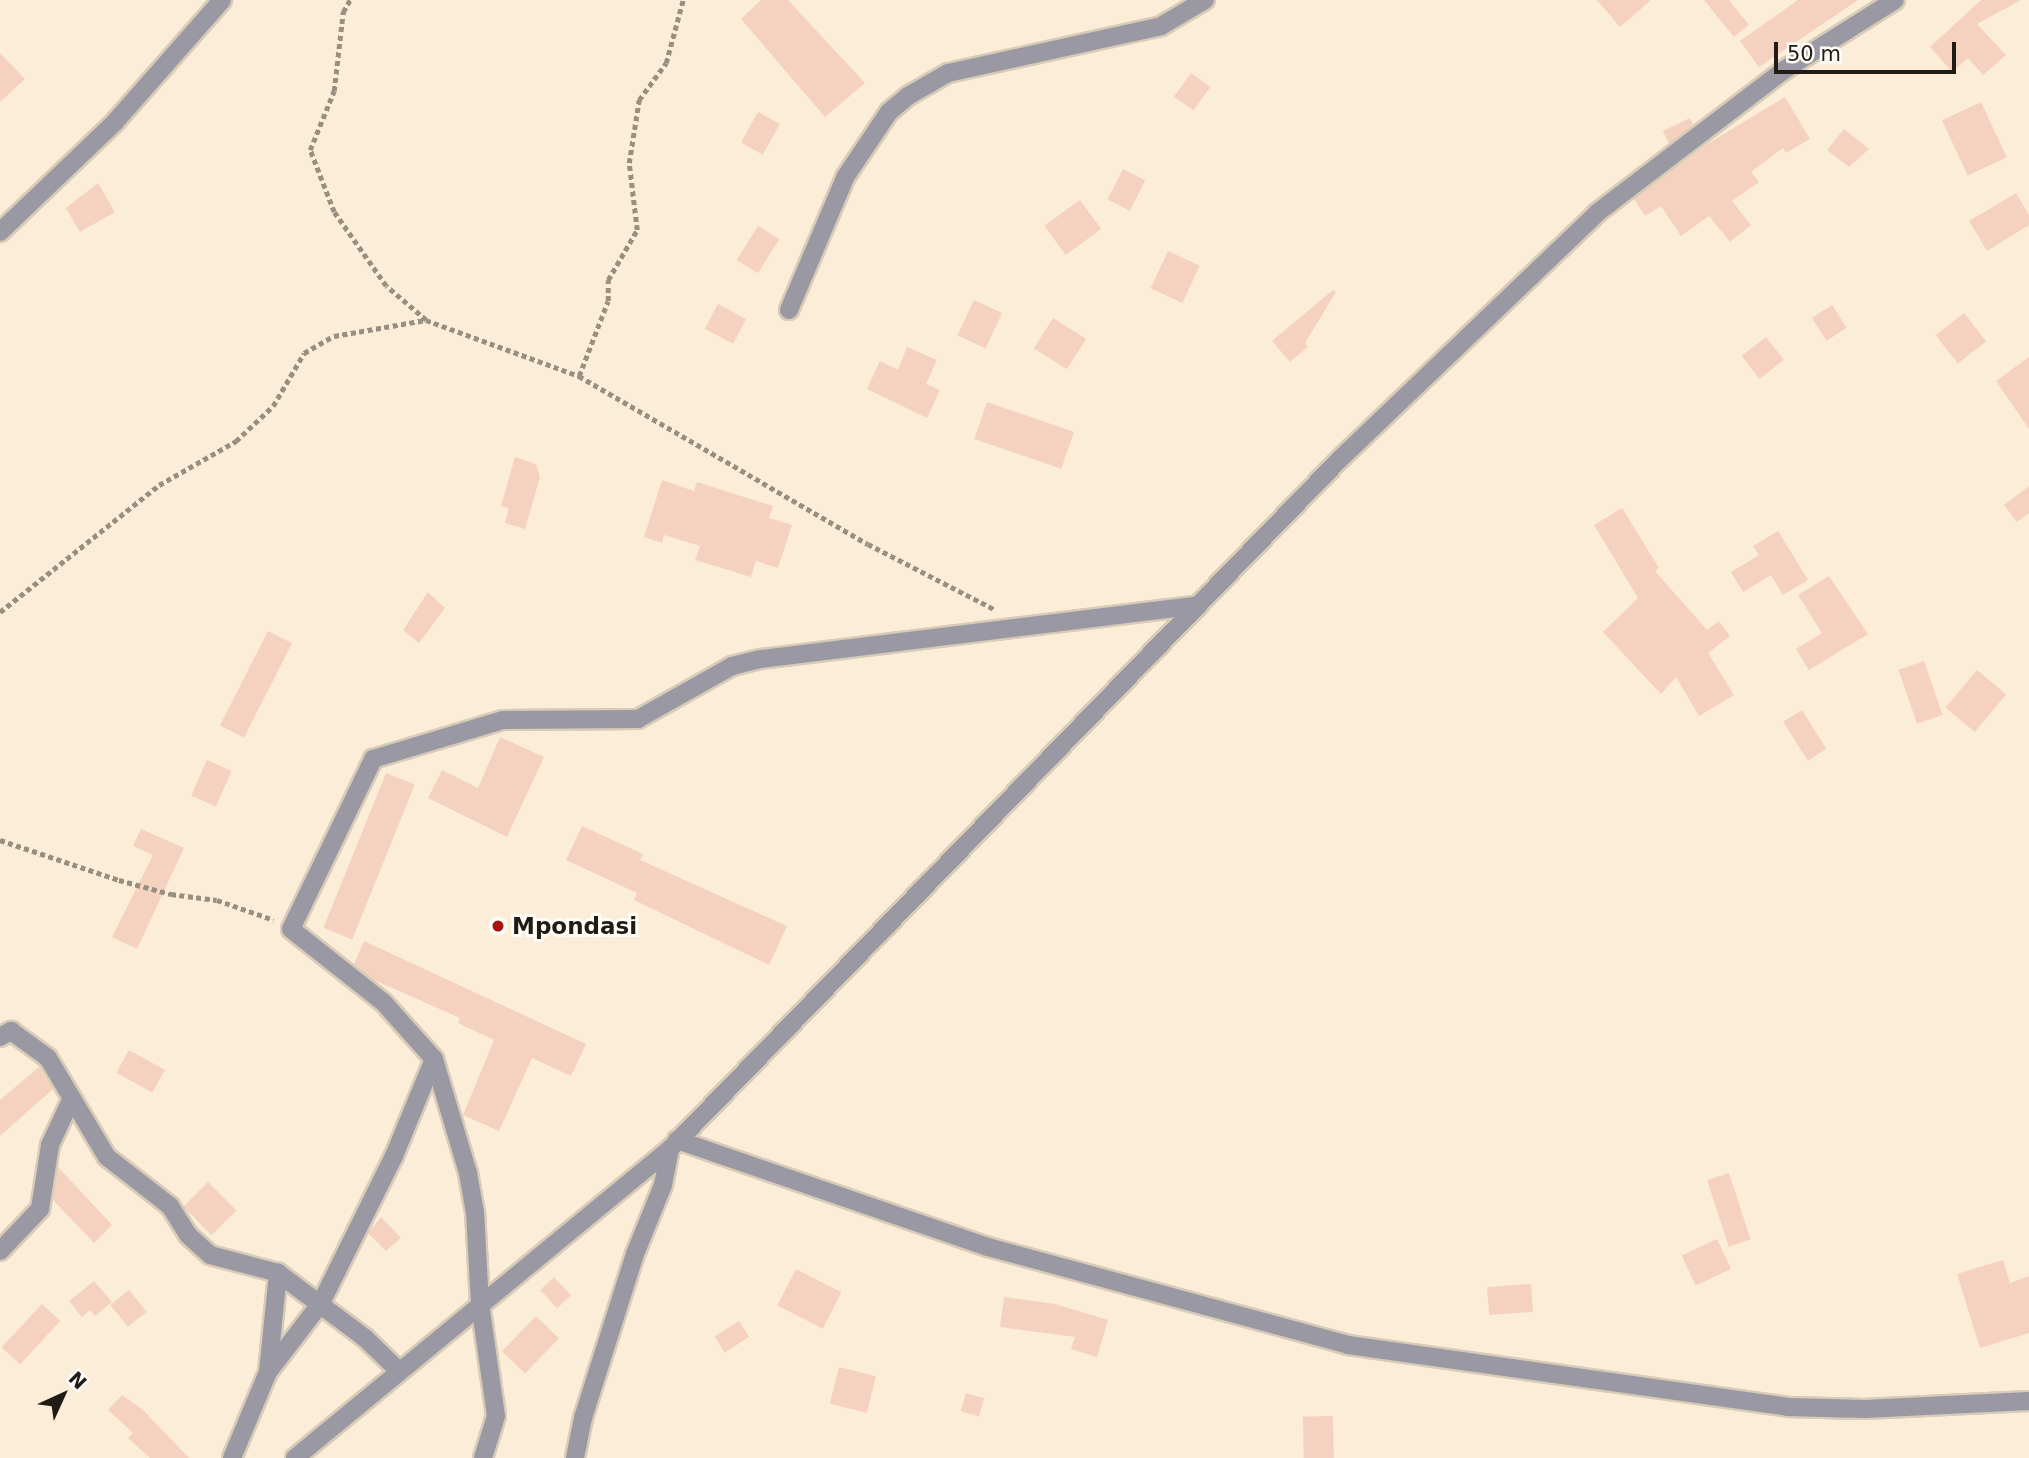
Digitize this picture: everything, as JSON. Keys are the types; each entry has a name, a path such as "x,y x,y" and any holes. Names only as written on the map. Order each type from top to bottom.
{"street":[{"path":"0,232 115,122 222,0"},
{"path":"789,310 846,176 889,112 908,96 948,73 1161,26 1205,0"},
{"path":"295,1458 673,1144 1340,459 1597,213 1784,70 1895,0"},
{"path":"483,1458 496,1416 480,1304 468,1173 434,1059 383,1002 291,929 364,771 385,752 503,720 638,719 732,666 761,659 1199,605"},
{"path":"0,1037 11,1031 38,1049 58,1072 71,1100 107,1157 170,1206 188,1235 210,1255 278,1273 321,1303 399,1371"},
{"path":"232,1458 268,1372 321,1303 394,1156 434,1059"},
{"path":"0,1251 40,1209 50,1145 71,1100"},
{"path":"673,1144 988,1247 1348,1345 1787,1407 1865,1409 2029,1401"},
{"path":"575,1458 583,1418 635,1254 663,1185 673,1144"},
{"path":"268,1372 278,1273"}],"path":[{"path":"350,0 343,12 334,92 310,150 334,212 386,286 426,320 579,376 868,544 1028,626"},
{"path":"579,376 608,301 608,280 637,230 629,163 639,100 666,63 683,0"},
{"path":"0,612 159,485 236,441 272,406 304,353 334,336 426,320"},
{"path":"0,840 119,880 238,906 291,929"}],"building":[{"path":"761,0 788,0 865,83 825,117 741,19"},
{"path":"1597,0 1651,0 1620,27"},
{"path":"1704,0 1729,0 1749,25 1734,37"},
{"path":"1798,0 1858,0 1759,67 1740,41"},
{"path":"1981,0 2021,0 1977,24 2006,55 1983,75 1968,58 1952,72 1930,47"},
{"path":"0,53 25,79 0,102"},
{"path":"1191,73 1210,87 1193,111 1174,96"},
{"path":"1785,97 1810,139 1786,153 1783,148 1751,172 1759,182 1732,201 1751,225 1730,242 1709,216 1681,236 1661,206 1645,216 1634,199 1704,146"},
{"path":"1981,102 2007,157 1968,175 1942,120"},
{"path":"758,112 780,124 763,155 741,143"},
{"path":"1690,118 1693,125 1669,144 1663,131"},
{"path":"1844,129 1869,149 1849,167 1827,150"},
{"path":"1123,169 1145,180 1130,211 1108,199"},
{"path":"98,183 115,212 80,232 66,208"},
{"path":"2016,193 2029,215 2029,225 1987,251 1969,221"},
{"path":"1080,200 1101,229 1066,255 1044,226"},
{"path":"758,226 779,239 758,273 737,260"},
{"path":"1168,251 1200,266 1182,303 1151,288"},
{"path":"1333,290 1336,292 1305,343 1308,347 1290,362 1272,341"},
{"path":"974,300 1002,313 986,348 958,335"},
{"path":"718,304 746,319 733,344 705,329"},
{"path":"1832,305 1847,328 1827,341 1812,318"},
{"path":"1964,313 1986,341 1958,364 1936,335"},
{"path":"1053,318 1086,339 1067,369 1034,349"},
{"path":"1766,337 1784,360 1759,379 1742,356"},
{"path":"907,347 937,360 926,384 940,390 927,418 867,389 880,361 898,370"},
{"path":"2029,357 2029,429 1996,381"},
{"path":"987,402 1074,432 1061,469 974,439"},
{"path":"515,457 536,464 540,477 525,529 505,523 509,508 501,506"},
{"path":"662,480 694,491 697,482 773,506 769,518 792,525 778,568 756,561 751,577 695,560 700,546 664,535 662,543 644,537"},
{"path":"2029,486 2029,513 2017,522 2004,505"},
{"path":"1622,508 1659,568 1655,571 1707,630 1719,621 1730,636 1708,653 1734,695 1699,716 1676,677 1661,694 1603,632 1638,598 1594,525"},
{"path":"1778,531 1808,580 1783,595 1771,575 1743,592 1731,572 1759,555 1753,546"},
{"path":"1829,576 1868,634 1809,670 1796,649 1822,633 1798,595"},
{"path":"428,592 445,608 419,643 403,630"},
{"path":"268,631 292,643 244,738 220,725"},
{"path":"1924,661 1943,715 1917,724 1898,670"},
{"path":"1977,670 2006,694 1975,732 1946,708"},
{"path":"1802,710 1826,749 1808,761 1783,722"},
{"path":"500,737 544,757 507,837 428,798 442,770 478,788"},
{"path":"207,760 232,771 216,807 191,796"},
{"path":"386,773 415,785 352,939 323,928"},
{"path":"582,826 643,854 640,860 787,926 769,965 634,900 637,893 566,860"},
{"path":"141,829 184,848 137,949 112,937 153,855 133,846"},
{"path":"364,941 586,1044 571,1076 532,1058 499,1131 463,1115 494,1040 458,1023 460,1018 372,979 354,964"},
{"path":"129,1050 165,1070 152,1093 116,1073"},
{"path":"39,1067 53,1089 0,1136 0,1100"},
{"path":"58,1167 112,1225 94,1243 53,1200"},
{"path":"1729,1173 1751,1240 1729,1247 1707,1180"},
{"path":"208,1182 236,1210 212,1235 183,1207"},
{"path":"381,1217 401,1238 386,1251 368,1233"},
{"path":"1717,1239 1731,1269 1696,1285 1682,1255"},
{"path":"2003,1260 2010,1283 2029,1276 2029,1333 1980,1348 1957,1274"},
{"path":"796,1269 841,1292 823,1329 777,1306"},
{"path":"554,1277 571,1295 557,1308 540,1290"},
{"path":"94,1281 112,1302 95,1316 90,1310 82,1317 69,1301"},
{"path":"1531,1284 1533,1312 1489,1315 1487,1287"},
{"path":"129,1290 147,1312 128,1327 110,1305"},
{"path":"1004,1297 1055,1304 1108,1320 1097,1357 1071,1349 1075,1337 1000,1327"},
{"path":"42,1304 60,1321 20,1364 2,1347"},
{"path":"536,1316 559,1338 525,1373 502,1351"},
{"path":"739,1321 749,1337 724,1352 714,1336"},
{"path":"839,1367 876,1376 867,1413 830,1404"},
{"path":"966,1393 984,1398 979,1417 961,1411"},
{"path":"122,1395 142,1409 189,1458 150,1458 128,1438 133,1433 108,1410"},
{"path":"1333,1416 1334,1458 1304,1458 1303,1417"}],"place":[{"name":"Mpondasi","path":"498,926"}]}
